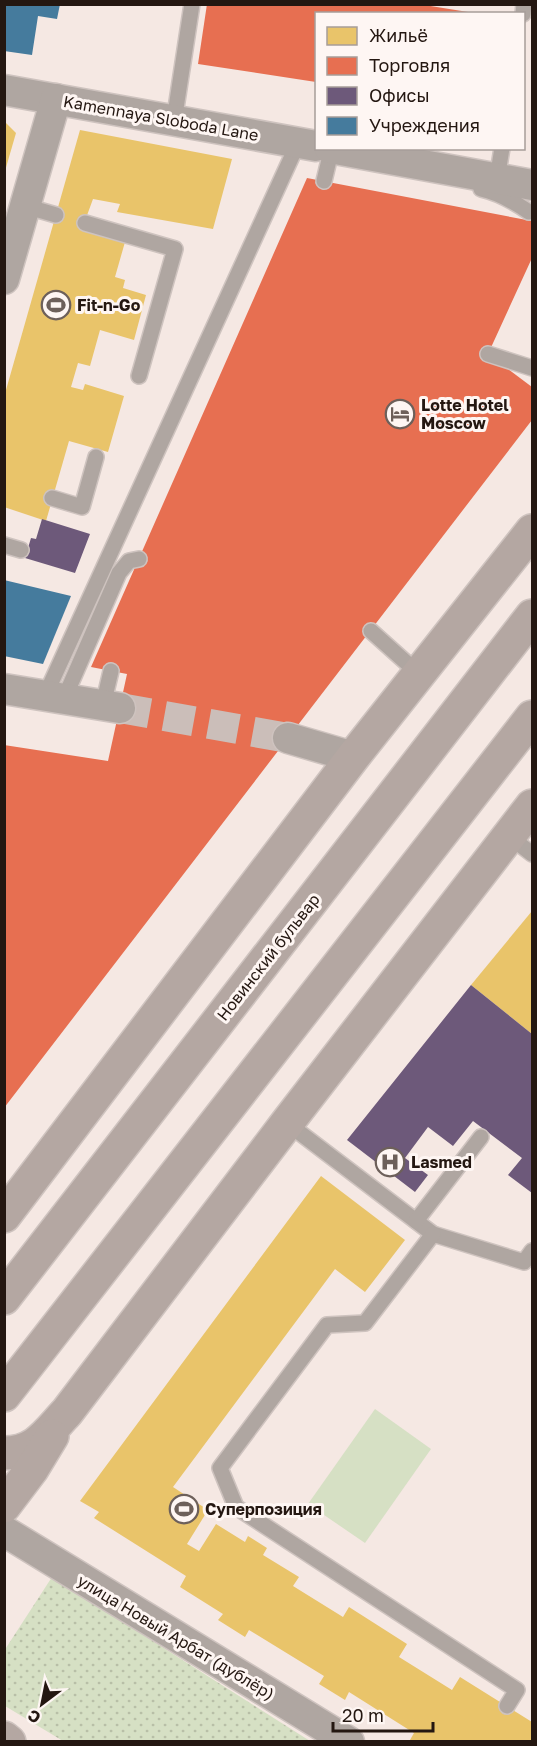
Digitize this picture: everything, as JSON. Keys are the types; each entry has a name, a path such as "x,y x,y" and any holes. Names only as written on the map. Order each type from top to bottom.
{"main road":[{"path":"4,1216 353,757 532,531"},
{"name":"Новинский бульвар","path":"4,1298 532,616"},
{"path":"4,1395 532,717"},
{"path":"4,1453 17,1453 29,1449 44,1437 67,1412 287,1123 521,845 532,806"},
{"path":"4,1506 32,1469 67,1412"},
{"path":"4,1738 9,1742"}],"street":[{"name":"Kamennaya Sloboda Lane","path":"4,90 315,148"},
{"path":"4,279 56,99"},
{"name":"Kamennaya Sloboda Lane","path":"324,150 497,179 530,206"},
{"path":"4,689 111,707"},
{"path":"288,738 353,757"},
{"name":"улица Новый Арбат (дублёр)","path":"4,1531 349,1742"}],"lane":[{"path":"174,121 192,4"},
{"path":"318,150 324,181"},
{"path":"55,698 318,150"},
{"path":"322,150 495,192 515,202 530,206"},
{"path":"497,179 502,150"},
{"path":"25,206 56,215"},
{"path":"85,223 175,249 139,376"},
{"path":"488,354 532,368"},
{"path":"52,498 82,507 96,457"},
{"path":"4,545 21,550"},
{"path":"55,698 119,573 129,561 139,559"},
{"path":"371,630 419,674"},
{"path":"111,671 111,707"},
{"path":"287,1123 433,1234 524,1262 532,1251"},
{"path":"416,1221 481,1137"},
{"path":"433,1234 365,1323 327,1325 220,1468 236,1507 517,1690 507,1706"}],"green space":[{"path":"375,1409 431,1449 365,1543 308,1504"},
{"path":"52,1577 310,1741 63,1741 5,1706 4,1651"}],"building: Жильё":[{"path":"4,121 16,133 5,171 4,171"},
{"path":"80,130 232,159 213,229 117,212 120,204 93,199 82,229 125,242 115,277 125,280 123,288 146,295 134,340 100,330 90,366 78,363 71,387 83,390 85,384 124,396 108,452 69,441 46,521 4,507 4,397"},
{"path":"532,911 532,1034 471,985"},
{"path":"321,1176 405,1240 365,1292 335,1269 173,1487 208,1510 187,1544 199,1551 216,1524 245,1542 248,1536 267,1548 263,1555 299,1577 293,1586 343,1617 349,1607 407,1644 399,1657 452,1690 460,1677 532,1722 532,1742 413,1742 410,1740 414,1733 349,1692 345,1700 319,1684 324,1676 249,1630 245,1637 218,1620 223,1614 180,1587 186,1576 94,1518 99,1512 80,1501"}],"building: Торговля":[{"path":"207,4 418,4 468,12 315,12 315,82 198,64"},
{"path":"307,178 532,221 532,258 488,354 532,387 532,420 4,1108 4,745 108,761 127,674 91,667"}],"building: Офисы":[{"path":"42,519 90,534 75,573 25,558 31,538 36,539"},
{"path":"471,985 532,1034 532,1193 508,1175 522,1158 473,1121 453,1146 428,1127 405,1158 428,1175 415,1192 347,1140"}],"building: Учреждения":[{"path":"4,4 60,4 57,19 38,16 32,55 4,51"},
{"path":"4,580 71,596 43,664 4,656"}],"tunnel":[{"path":"120,708 288,738"}],"place":[{"name":"Fit-n-Go","path":"56,305"},
{"name":"Lotte Hotel Moscow","path":"400,414"},
{"name":"Lasmed","path":"390,1162"},
{"name":"Суперпозиция","path":"184,1509"}]}
